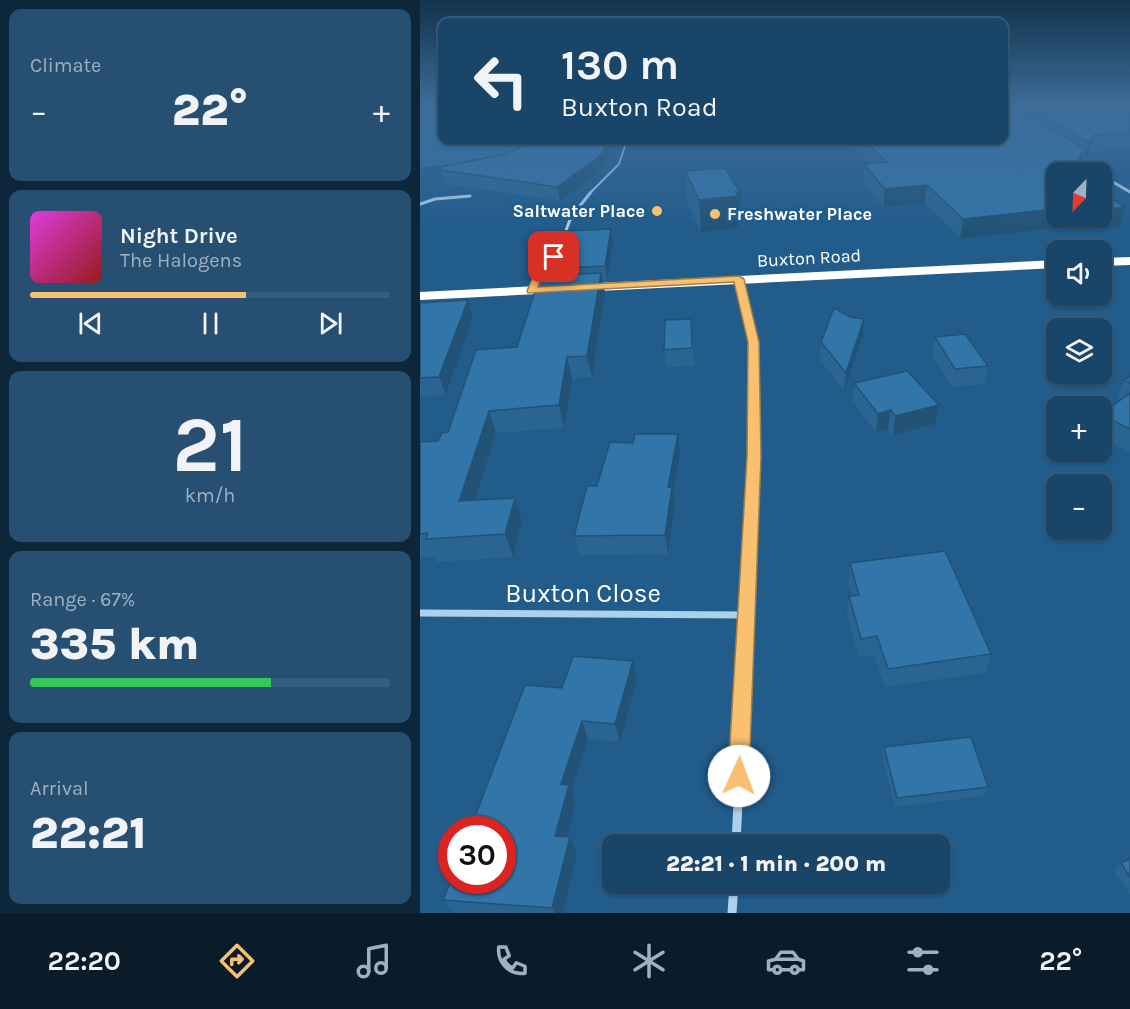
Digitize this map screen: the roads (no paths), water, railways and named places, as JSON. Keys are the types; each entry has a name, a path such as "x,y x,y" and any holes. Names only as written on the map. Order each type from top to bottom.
{"highway":[{"path":"1112,262 1130,261"},
{"name":"Buxton Road","path":"420,297 1046,264"}],"street":[{"path":"1072,158 1079,162"},
{"path":"1112,181 1130,192"},
{"path":"735,834 754,457 754,342 739,279"},
{"name":"Buxton Close","path":"420,613 746,615"},
{"path":"732,913 733,894"}],"lane":[{"path":"562,243 571,217 581,202 619,164 624,148"},
{"path":"420,204 435,199 470,196"},
{"path":"532,291 541,267 558,252"}],"place":[{"name":"Saltwater Place","path":"657,211"},
{"name":"Freshwater Place","path":"715,214"}]}
